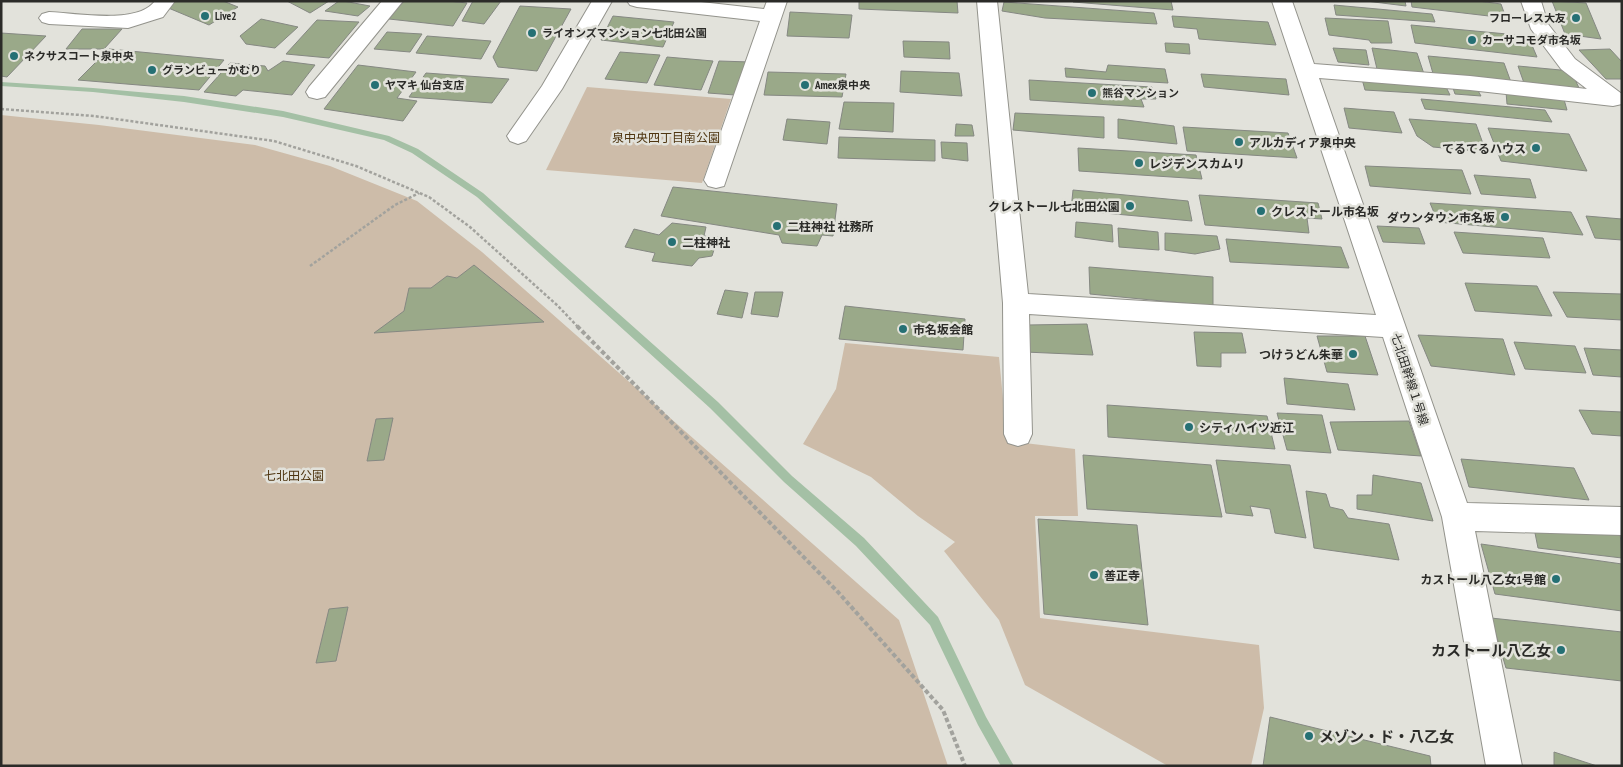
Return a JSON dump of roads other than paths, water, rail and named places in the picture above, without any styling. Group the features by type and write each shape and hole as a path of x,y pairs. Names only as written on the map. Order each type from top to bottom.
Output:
{"street":[{"path":"49,18 128,22 156,13 165,1"},
{"path":"316,92 393,1"},
{"path":"518,136 551,89 602,1"},
{"path":"637,1 774,9 716,180"},
{"path":"987,1 1016,303 1018,434"},
{"name":"七北田幹線１号線","path":"1282,1 1457,517 1504,766"},
{"path":"1531,1 1538,25 1568,64 1617,103"},
{"path":"1306,70 1470,83 1617,103"},
{"path":"1016,303 1393,327"},
{"path":"1457,517 1622,521"}],"waterway":[{"path":"1,84 93,90 184,99 283,114 386,138 415,151 480,195 714,405 788,479 860,542 934,621 982,721 1008,766"}],"place":[{"name":"Live2","path":"205,16"},
{"name":"フローレス大友","path":"1576,18"},
{"name":"ライオンズマンション七北田公園","path":"532,33"},
{"name":"カーサコモダ市名坂","path":"1472,40"},
{"name":"ネクサスコート泉中央","path":"14,56"},
{"name":"グランビューかむり","path":"152,70"},
{"name":"ヤマキ 仙台支店","path":"375,85"},
{"name":"Amex泉中央","path":"805,85"},
{"name":"熊谷マンション","path":"1092,93"},
{"name":"アルカディア泉中央","path":"1239,142"},
{"name":"てるてるハウス","path":"1536,148"},
{"name":"レジデンスカムリ","path":"1139,163"},
{"name":"クレストール七北田公園","path":"1130,206"},
{"name":"クレストール市名坂","path":"1261,211"},
{"name":"ダウンタウン市名坂","path":"1505,217"},
{"name":"二柱神社 社務所","path":"777,226"},
{"name":"二柱神社","path":"672,242"},
{"name":"市名坂会館","path":"903,329"},
{"name":"つけうどん朱華","path":"1353,354"},
{"name":"シティハイツ近江","path":"1189,427"},
{"name":"善正寺","path":"1094,575"},
{"name":"カストール八乙女1号館","path":"1556,579"},
{"name":"カストール八乙女","path":"1561,650"},
{"name":"メゾン・ド・八乙女","path":"1309,736"}],"park label":[{"name":"泉中央四丁目南公園","path":"666,137"},
{"name":"七北田公園","path":"294,475"}]}
